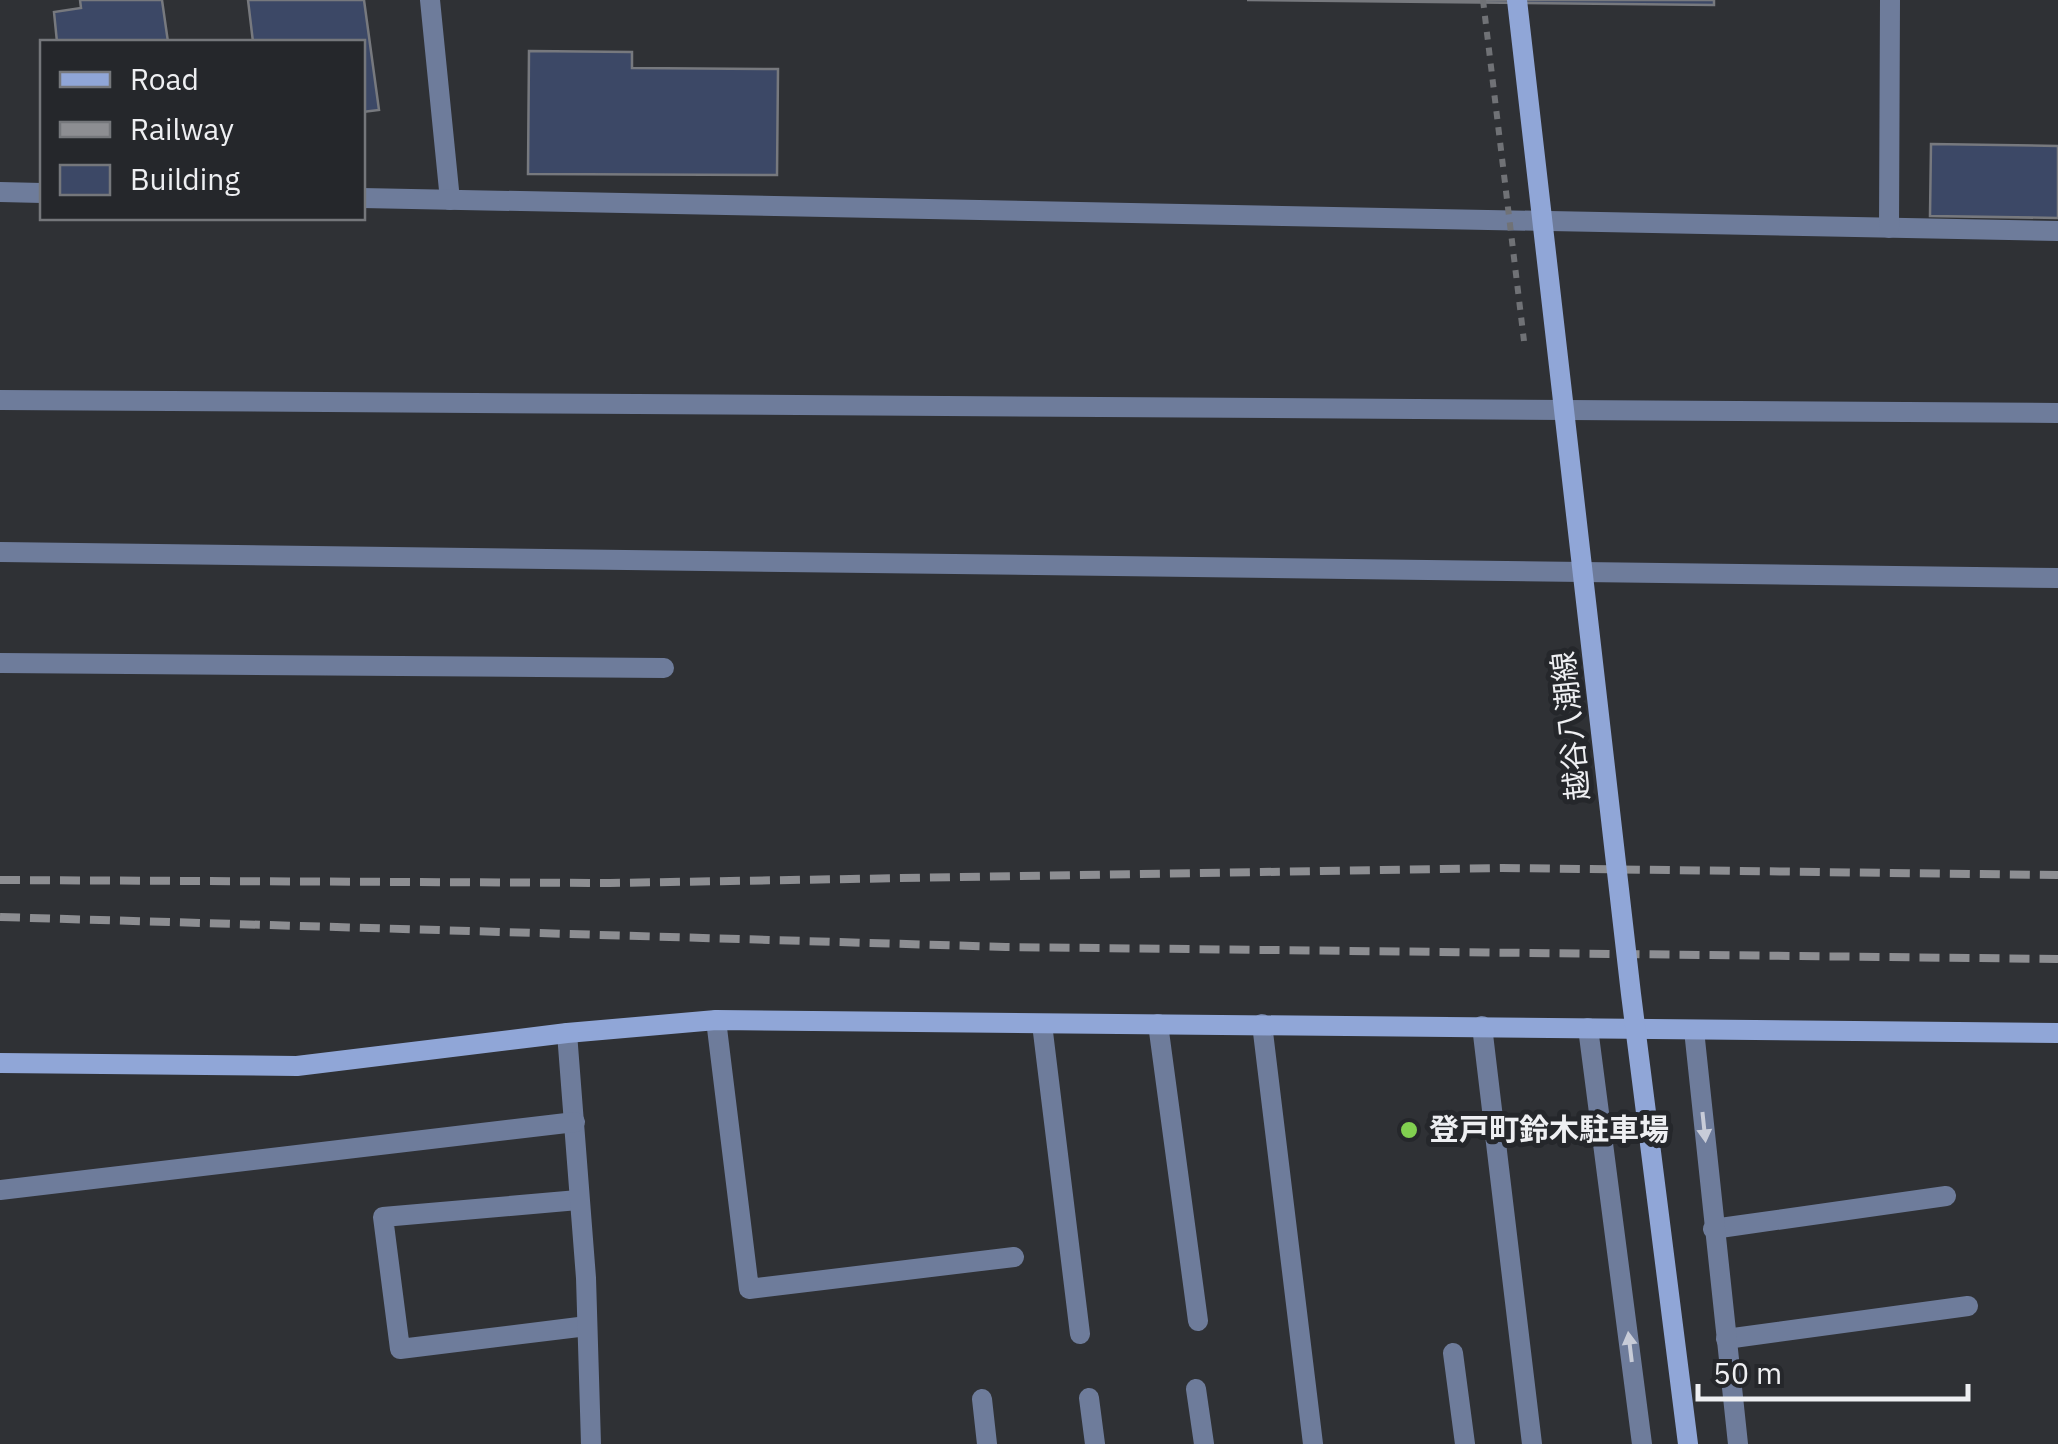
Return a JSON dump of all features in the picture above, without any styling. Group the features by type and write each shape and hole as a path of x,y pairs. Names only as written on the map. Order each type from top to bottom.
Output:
{"street":[{"path":"430,0 450,200"},
{"name":"越谷八潮線","path":"1517,0 1631,994 1688,1444"},
{"path":"1888,228 1890,0"},
{"path":"0,192 40,193"},
{"path":"365,198 2058,231"},
{"path":"0,400 2058,413"},
{"path":"0,552 2058,578"},
{"path":"0,663 664,668"},
{"path":"716,1020 749,1288 1014,1258"},
{"path":"0,1063 297,1066 567,1032 716,1020 2058,1033"},
{"path":"1042,1024 1080,1334"},
{"path":"1158,1024 1198,1321"},
{"path":"1262,1024 1313,1444"},
{"path":"1482,1026 1532,1444"},
{"path":"1588,1028 1642,1444"},
{"path":"1694,1030 1738,1444"},
{"path":"567,1032 586,1278 590,1444"},
{"path":"0,1190 575,1122"},
{"path":"1714,1229 1946,1196"},
{"path":"578,1200 383,1217 400,1348 587,1326"},
{"path":"1726,1339 1968,1306"},
{"path":"1454,1353 1465,1444"},
{"path":"1196,1389 1204,1444"},
{"path":"1090,1398 1096,1444"},
{"path":"982,1399 987,1444"}],"building":[{"path":"80,0 162,0 168,40 57,40 54,12 81,8"},
{"path":"248,0 364,0 379,110 365,112 365,40 253,40"},
{"path":"1247,0 1714,0 1714,5"},
{"path":"529,51 632,52 632,68 778,69 777,175 528,174"},
{"path":"1931,144 2058,146 2058,218 1930,216"}],"railway":[{"path":"0,880 610,883 1502,868 2058,875"},
{"path":"0,917 1006,947 2058,959"}],"place":[{"name":"登戸町鈴木駐車場","path":"1409,1130"}]}
